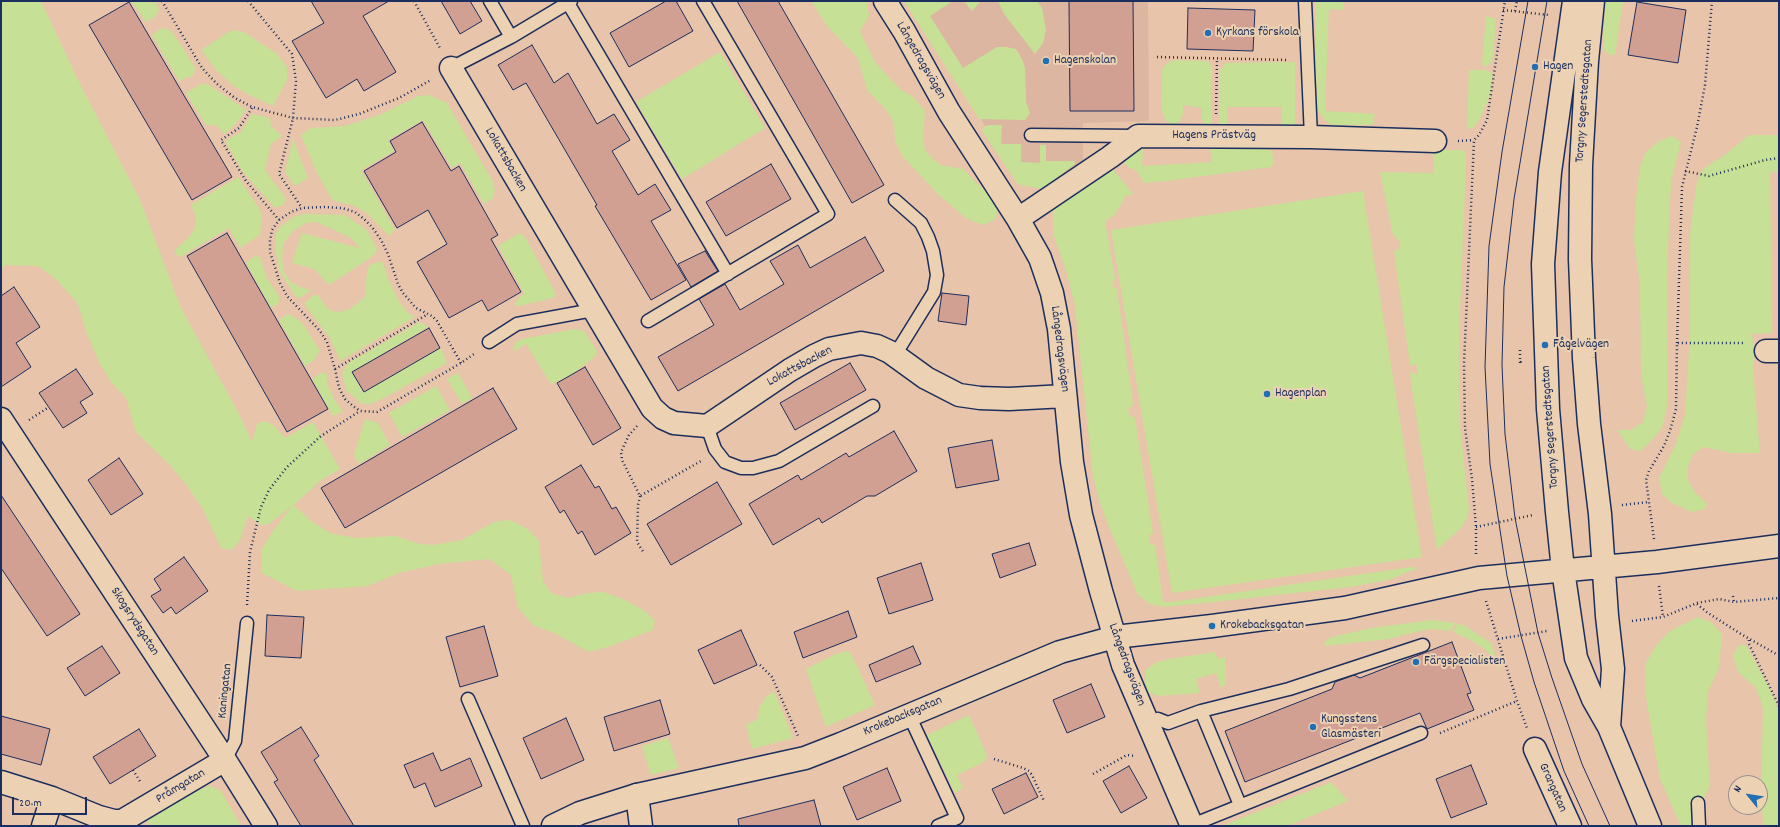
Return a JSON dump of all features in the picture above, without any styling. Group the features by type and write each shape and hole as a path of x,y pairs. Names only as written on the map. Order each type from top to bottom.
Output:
{"street":[{"name":"Långedragsvägen","path":"885,1 904,30 949,112 1018,219 1040,258 1052,293 1058,330 1072,462 1081,515 1123,665 1192,826"},
{"name":"Torgny Segerstedtsgatan","path":"1574,1 1550,172 1543,264 1548,409 1563,570 1570,628 1576,658 1593,699 1609,727 1650,826"},
{"name":"Torgny Segerstedtsgatan","path":"1593,1 1586,69 1581,165 1580,259 1588,424 1600,514 1613,669 1609,727"},
{"name":"Lokattsbacken","path":"451,68 652,408 663,418 674,423 707,426 790,370 828,349 861,344 877,346 895,355 926,378 959,395 980,398 1009,399 1065,396"},
{"path":"1018,219 1110,157 1138,136"},
{"name":"Hagens Prästväg","path":"1138,136 1311,137 1435,142"},
{"name":"Skogsrydsgatan","path":"1,419 225,760 266,826"},
{"path":"1563,570 1657,562 1779,546"},
{"name":"Krokebacksgatan","path":"553,826 580,813 637,795 805,758 1060,652 1115,637 1220,625 1345,608 1479,578 1563,570"},
{"name":"Grangatan","path":"1536,749 1570,826"},
{"name":"Pråmgatan","path":"1,782 52,798 99,817 114,821 122,821 225,760"},
{"path":"637,795 641,826"},
{"path":"43,826 52,798"}],"lane":[{"path":"490,1 511,37"},
{"path":"648,321 828,214 703,1"},
{"path":"1305,1 1311,137"},
{"path":"451,68 511,37 570,2 728,274"},
{"path":"1031,135 1138,136"},
{"path":"895,200 921,223 933,252 937,275 934,292 895,355"},
{"path":"489,342 517,324 593,310"},
{"path":"707,426 719,456 725,462 741,468 753,468 779,460 873,406"},
{"name":"Kaningatan","path":"225,760 235,741 247,623"},
{"name":"Långedragsvägen","path":"1151,730 1158,719 1168,723 1201,711 1289,688 1423,645"},
{"path":"468,699 523,826"},
{"path":"1201,711 1240,805"},
{"path":"909,715 957,818 938,826"},
{"path":"1192,826 1240,805 1421,733"},
{"path":"1698,803 1699,826"}],"path":[{"path":"162,1 202,68 217,84 235,98 252,107 293,118 318,120 335,120 359,114 399,98 451,68 414,1"},
{"path":"248,1 292,54 296,82 293,118 279,174 302,208"},
{"path":"1505,1 1487,120 1474,140 1464,364 1465,428 1472,479 1479,578 1517,701 1536,749"},
{"path":"1515,11 1517,1"},
{"path":"1663,617 1646,480 1649,471 1664,446 1676,409 1682,188 1697,127 1704,84 1712,1"},
{"path":"1503,10 1550,16"},
{"path":"1158,57 1308,60"},
{"path":"1215,136 1217,58"},
{"path":"252,107 239,128 221,140 246,181 279,220"},
{"path":"1685,171 1709,176 1765,160 1779,158"},
{"path":"302,208 342,208 355,212 364,219 381,240 403,293 416,308 437,320 462,363 377,412 360,411 345,399 339,388 335,369 326,342 320,331 287,296 280,283 270,252 272,230 279,220 291,212 302,208"},
{"path":"335,369 428,314"},
{"path":"1677,343 1758,343 1772,351"},
{"path":"644,554 637,542 638,505 640,496 622,460 621,452 629,435 652,408"},
{"path":"247,623 247,581 250,552 261,507 269,490 287,467 321,436 360,411"},
{"path":"640,496 702,460 719,456"},
{"path":"1733,596 1734,602"},
{"path":"1608,623 1663,617 1697,604 1719,599 1734,602 1779,598"},
{"path":"1697,604 1708,613 1749,639 1776,654 1779,654"},
{"path":"1498,639 1570,628"},
{"path":"1749,639 1749,644 1779,706"},
{"path":"760,665 768,672 775,682 800,741"},
{"path":"1421,733 1424,739 1517,701"},
{"path":"1093,774 1127,755 1134,756 1140,754"},
{"path":"994,759 1028,771 1032,775 1044,801"}],"shaded area":[{"name":"Hagenskolan","path":"905,1 1148,1 1149,121 1083,123 1083,167 1044,187 1018,177"}],"green space":[{"path":"1,1 41,1 77,78 140,200 181,308 238,412 252,442 257,424 265,421 273,425 285,438 313,422 340,469 320,481 294,505 311,521 330,533 355,538 395,536 420,544 433,545 462,540 494,522 508,520 517,523 530,531 539,541 543,581 551,593 568,598 587,593 603,592 623,599 645,611 655,621 653,630 611,646 589,652 554,633 533,625 518,608 511,575 489,559 439,564 399,573 368,586 297,591 262,573 262,549 272,532 292,506 269,524 261,525 248,516 240,540 232,550 221,548 203,509 187,486 170,465 136,432 126,398 111,382 100,364 87,334 78,304 57,280 38,266 6,265 1,268"},
{"path":"131,1 155,1 159,9 156,16 146,22"},
{"path":"811,1 867,1 869,16 860,31 874,61 900,89 913,97 925,111 923,141 926,152 940,165 963,169 988,194 997,210 996,219 983,225 967,219 939,195 902,156 895,141 894,123 886,110 867,90 858,58 827,26"},
{"path":"904,1 953,1 930,16 963,68 997,47 1016,49 1025,68 1026,102 1030,113 1025,120 979,119"},
{"path":"964,1 981,1 972,11"},
{"path":"998,1 1037,1 1042,8 1046,30 1043,43 1035,54 1004,14"},
{"path":"1315,1 1344,1 1343,10 1329,9 1325,111 1375,114 1373,124 1331,125 1324,119 1317,109"},
{"path":"1607,1 1623,2 1615,55 1610,55 1603,50 1605,4"},
{"path":"1486,16 1496,19 1493,58 1490,64 1484,67 1482,64"},
{"path":"161,28 167,29 173,33 195,67 194,75 179,81 152,35"},
{"path":"232,30 244,32 277,54 287,67 287,80 273,106 234,86 217,71 201,50"},
{"path":"720,52 765,128 682,179 636,102"},
{"path":"1173,60 1208,61 1212,68 1212,122 1209,127 1204,125 1202,119 1202,108 1183,105 1183,114 1180,121 1175,124 1171,124 1165,120 1161,108 1162,70 1166,64"},
{"path":"1295,62 1295,125 1282,125 1281,107 1227,107 1227,125 1219,125 1219,68 1224,68 1224,63"},
{"path":"1469,70 1487,70 1493,74 1490,95 1480,119 1473,128 1467,129"},
{"path":"203,83 209,85 246,110 235,125 224,134 216,125 206,125 186,93"},
{"path":"429,95 447,103 493,182 495,190 493,198 484,204 460,163 452,168 423,120 388,140 394,151 361,170 395,230 389,236 367,213 355,206 332,200 316,171 301,135 311,128 345,126 382,114 418,96"},
{"path":"252,114 270,118 271,126 282,136 271,144 265,170 286,199 283,205 275,208 243,172 225,141 241,132"},
{"path":"989,125 1002,125 1001,144 1021,144 1021,162 1040,163 1040,145 1046,145 1046,161 1074,161 1075,164 1043,188 1020,185 1017,183 982,131 983,127"},
{"path":"1749,135 1779,135 1779,171 1770,172 1772,333 1752,334 1755,354 1753,368 1760,453 1731,453 1704,447 1693,454 1688,467 1688,480 1695,492 1707,504 1705,509 1692,512 1672,503 1662,494 1659,478 1675,446 1685,415 1690,336 1690,233 1697,181 1703,169 1726,154"},
{"path":"1672,136 1681,142 1671,182 1667,270 1667,407 1662,428 1640,451 1630,449 1617,430 1631,430 1643,422 1647,406 1641,375 1640,284 1634,240 1636,199 1640,167 1646,152 1659,141"},
{"path":"293,139 308,178 295,186 285,172"},
{"path":"1264,146 1269,148 1273,154 1274,163 1271,167 1166,181 1144,183 1137,171 1128,167 1123,160 1143,148 1142,166 1212,162 1210,148"},
{"path":"1434,150 1463,150 1466,153 1459,333 1459,384 1460,426 1469,510 1462,527 1437,550 1411,382 1410,372 1417,374 1417,365 1410,365 1394,251 1400,249 1400,241 1393,235 1380,172 1433,173"},
{"path":"1111,167 1134,195 1126,195 1113,216 1105,221 1115,278 1112,286 1117,289 1133,404 1128,410 1130,415 1135,418 1153,533 1149,535 1150,544 1155,545 1163,602 1411,567 1418,568 1388,580 1350,587 1163,607 1150,604 1138,595 1109,527 1099,500 1093,475 1075,305 1065,267 1053,234 1053,209"},
{"path":"238,177 259,208 262,217 260,235 240,248 229,228 180,257 176,254 175,250 192,234 195,226 196,217 191,205"},
{"name":"Hagenplan","path":"1363,191 1422,557 1172,593 1111,230"},
{"path":"304,214 345,215 367,230 377,249 376,253 370,258 329,285 314,269 292,263 302,233 360,248 351,238 317,222 306,223 293,231 283,244 282,259 284,272 291,282 300,287 311,290 300,298 296,297 279,270 275,245 276,234 280,227 293,217"},
{"path":"519,233 525,237 554,290 556,295 553,298 519,306 515,305 517,300 524,293 498,246"},
{"path":"255,256 260,257 267,278 280,298 278,304 271,308 246,263"},
{"path":"383,262 388,279 400,303 408,313 415,317 340,361 330,338 304,304 313,295 318,295 327,308 332,311 339,312 350,309 365,297 367,271 370,265"},
{"path":"288,314 296,318 304,325 320,351 314,360 305,366 279,320"},
{"path":"420,322 428,327 352,372 363,392 441,348 447,363 384,398 370,404 362,404 347,391 342,376 343,370 348,363"},
{"path":"575,329 584,331 597,351 596,356 571,375 551,384 526,344 513,352 515,343 522,339"},
{"path":"322,372 327,374 328,385 335,401 343,411 333,416 312,379"},
{"path":"458,373 472,398 462,404 447,379"},
{"path":"436,386 450,410 402,437 389,413"},
{"path":"365,419 378,423 390,445 359,464 354,455"},
{"path":"1698,617 1711,622 1722,634 1719,668 1708,692 1706,719 1710,786 1703,800 1705,826 1681,826 1660,779 1646,697 1645,665 1657,644 1670,631"},
{"path":"1432,620 1455,623 1451,631 1432,629 1389,639 1324,646 1326,640 1332,637 1371,628"},
{"path":"1457,623 1465,626 1491,643 1501,672 1486,650 1471,640 1453,632"},
{"path":"1739,645 1746,645 1771,691 1779,712 1779,826 1764,826 1763,820 1763,815 1768,815 1768,775 1761,775 1763,708 1756,688 1738,672 1733,655"},
{"path":"846,651 851,653 875,705 826,727 806,669 836,654"},
{"path":"1215,652 1218,659 1225,657 1226,680 1225,685 1221,688 1216,673 1196,679 1200,693 1158,696 1148,692 1145,681 1146,670 1157,662"},
{"path":"774,691 793,738 752,749 746,725 758,719 759,708 766,697"},
{"path":"969,715 987,755 985,760 980,764 957,775 963,788 955,793 927,735"},
{"path":"668,738 679,768 651,775 642,746"},
{"path":"1331,782 1348,801 1287,826 1222,826"},
{"path":"210,786 221,791 241,826 150,826 147,820 201,789"}],"building":[{"path":"311,1 389,1 363,16 396,72 364,91 357,79 326,98 292,41 324,23"},
{"path":"441,1 470,1 482,21 460,34"},
{"path":"666,1 676,1 693,31 629,67 610,33"},
{"path":"737,1 778,1 884,185 852,203"},
{"path":"1069,1 1133,1 1134,111 1070,111"},
{"path":"129,2 232,177 192,200 89,25"},
{"path":"1637,2 1686,10 1678,63 1628,55"},
{"path":"1188,8 1255,10 1253,51 1187,49"},
{"path":"532,45 554,83 568,73 597,124 614,114 630,140 612,151 638,195 655,184 671,210 651,221 686,280 651,300 595,206 597,205 526,83 513,90 498,65"},
{"path":"422,122 451,171 459,166 498,235 491,239 521,292 488,311 482,300 449,318 417,262 447,244 428,210 397,228 364,171 396,152 390,141"},
{"path":"771,164 791,199 726,236 706,202"},
{"path":"227,233 328,409 287,432 187,256"},
{"path":"865,237 884,271 678,391 658,357 714,325 699,299 725,284 740,310 784,284 770,261 798,245 810,268"},
{"path":"705,251 718,271 691,287 678,264"},
{"path":"14,287 40,327 16,343 31,367 1,387 1,296"},
{"path":"942,293 969,296 966,325 938,321"},
{"path":"429,328 440,348 364,392 352,372"},
{"path":"850,363 866,390 795,430 780,403"},
{"path":"585,367 621,428 593,445 557,383"},
{"path":"76,369 93,394 80,402 87,413 63,428 39,393"},
{"path":"493,388 517,429 345,528 321,488"},
{"path":"894,431 917,471 875,496 867,496 822,523 819,518 773,545 749,504 798,475 801,480 846,453 849,457"},
{"path":"992,440 999,480 956,488 948,448"},
{"path":"119,458 143,494 111,515 88,480"},
{"path":"581,465 595,488 599,486 612,509 616,507 631,533 595,555 582,531 578,534 564,510 560,513 545,487"},
{"path":"717,482 742,524 671,565 647,524"},
{"path":"1,495 80,614 47,636 1,568"},
{"path":"1029,543 1036,565 1000,578 992,554"},
{"path":"184,557 208,591 176,614 171,607 163,613 151,596 161,590 154,579"},
{"path":"921,563 933,600 889,614 877,578"},
{"path":"848,611 857,637 803,658 794,632"},
{"path":"267,615 304,617 301,658 265,656"},
{"path":"484,626 498,676 460,687 446,637"},
{"path":"741,630 757,665 714,684 698,650"},
{"path":"1452,642 1471,693 1467,694 1474,710 1427,729 1420,713 1245,782 1225,731 1332,689 1335,682 1354,675 1360,678"},
{"path":"102,646 120,673 85,696 67,668"},
{"path":"913,646 921,664 876,682 869,665"},
{"path":"1091,684 1105,717 1067,733 1053,700"},
{"path":"660,700 670,734 614,751 604,717"},
{"path":"1,716 50,729 41,765 1,754"},
{"path":"566,718 584,760 541,779 523,738"},
{"path":"301,727 319,756 314,760 354,826 301,826 274,782 278,780 261,752"},
{"path":"139,729 156,756 110,784 93,757"},
{"path":"433,753 441,771 470,758 482,786 435,807 425,783 414,788 404,765"},
{"path":"1471,765 1487,804 1451,818 1436,779"},
{"path":"1129,766 1147,798 1121,813 1103,781"},
{"path":"887,768 901,801 857,820 843,787"},
{"path":"1026,773 1038,797 1004,814 992,789"},
{"path":"814,800 821,826 739,826 738,819"}],"tram line":[{"path":"1528,1 1502,152 1489,246 1485,367 1490,464 1507,576 1521,636 1534,682 1564,771 1589,826"},
{"path":"1547,1 1514,199 1504,287 1502,365 1505,434 1515,518 1538,633 1582,764 1610,826"}],"place":[{"name":"Kyrkans förskola","path":"1208,33"},
{"name":"Hagenskolan","path":"1046,61"},
{"name":"Hagen","path":"1535,67"},
{"name":"Fågelvägen","path":"1545,345"},
{"name":"Hagenplan","path":"1267,394"},
{"name":"Krokebacksgatan","path":"1212,626"},
{"name":"Färgspecialisten","path":"1416,662"},
{"name":"Kungsstens Glasmästeri","path":"1313,727"}]}
